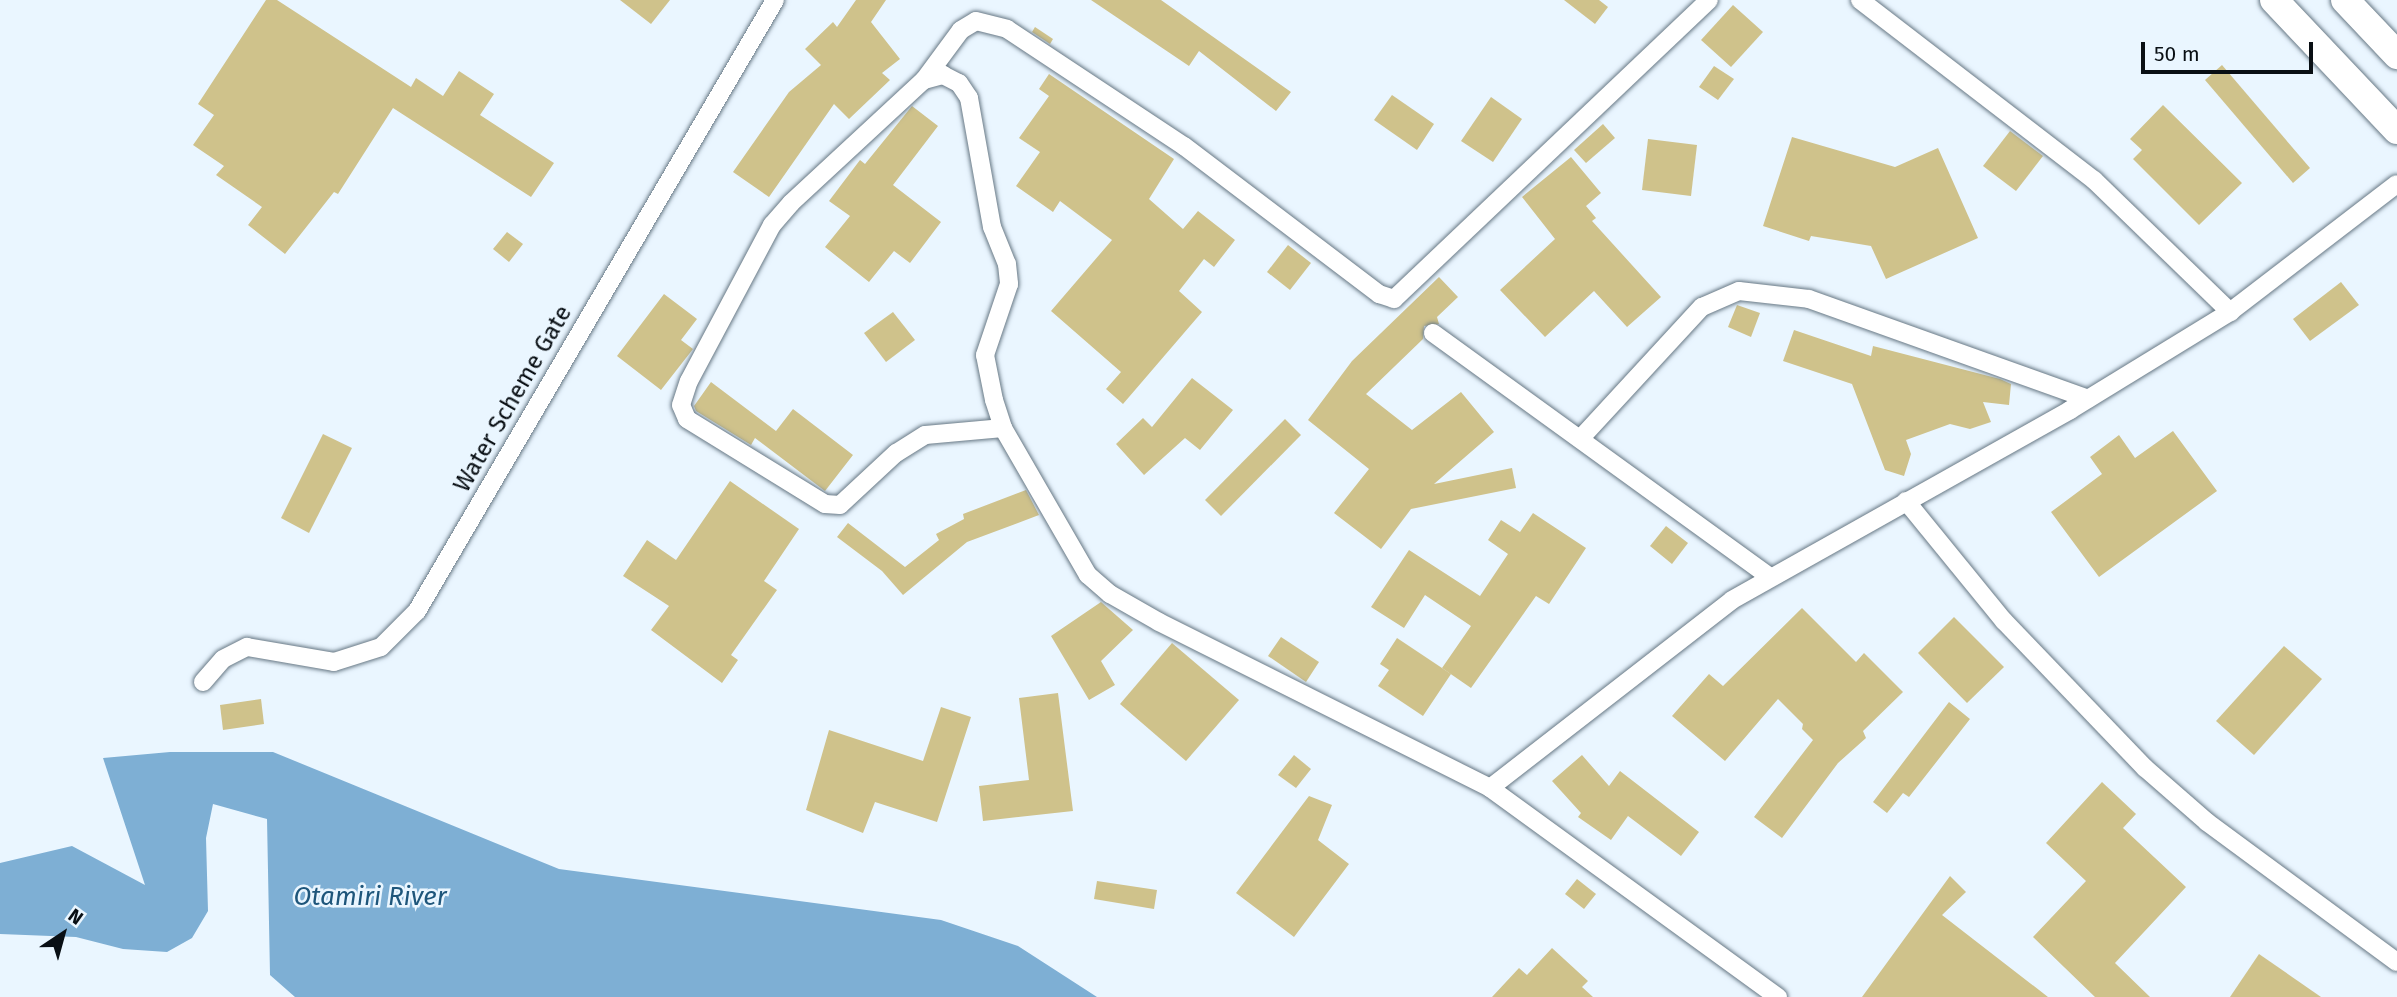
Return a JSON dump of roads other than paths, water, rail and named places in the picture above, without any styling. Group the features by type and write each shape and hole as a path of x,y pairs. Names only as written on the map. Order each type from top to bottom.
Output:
{"main road":[{"path":"2274,0 2397,130"},
{"path":"2345,0 2397,55"}],"street":[{"name":"Water Scheme Gate","path":"203,682 223,659 247,647 334,662 381,647 417,611 775,0"},
{"path":"1003,428 925,435 897,453 840,505 825,504 687,419 681,405 689,381 772,225 791,203 924,80 961,30 976,21 1007,29 1163,131 1379,294 1394,299 1709,0"},
{"path":"1860,0 2130,210 2230,312"},
{"path":"924,80 943,75 959,83 969,99 992,228 1007,264 1009,284 985,355 1003,428 1088,575 1110,594 1490,788 1778,997"},
{"path":"1490,788 1732,600 2088,399 2230,312 2397,184"},
{"path":"1580,439 1702,307 1739,291 1809,299 2088,399"},
{"path":"1433,332 1770,577"},
{"path":"1906,501 2004,621 2145,768 2207,822 2397,962"}],"water":[{"name":"Otamiri River","path":"170,752 273,752 559,869 941,920 1018,946 1097,997 295,997 270,975 267,819 213,804 206,838 208,911 192,938 167,952 123,949 76,937 0,934 0,863 72,846 145,885 103,758"}]}
